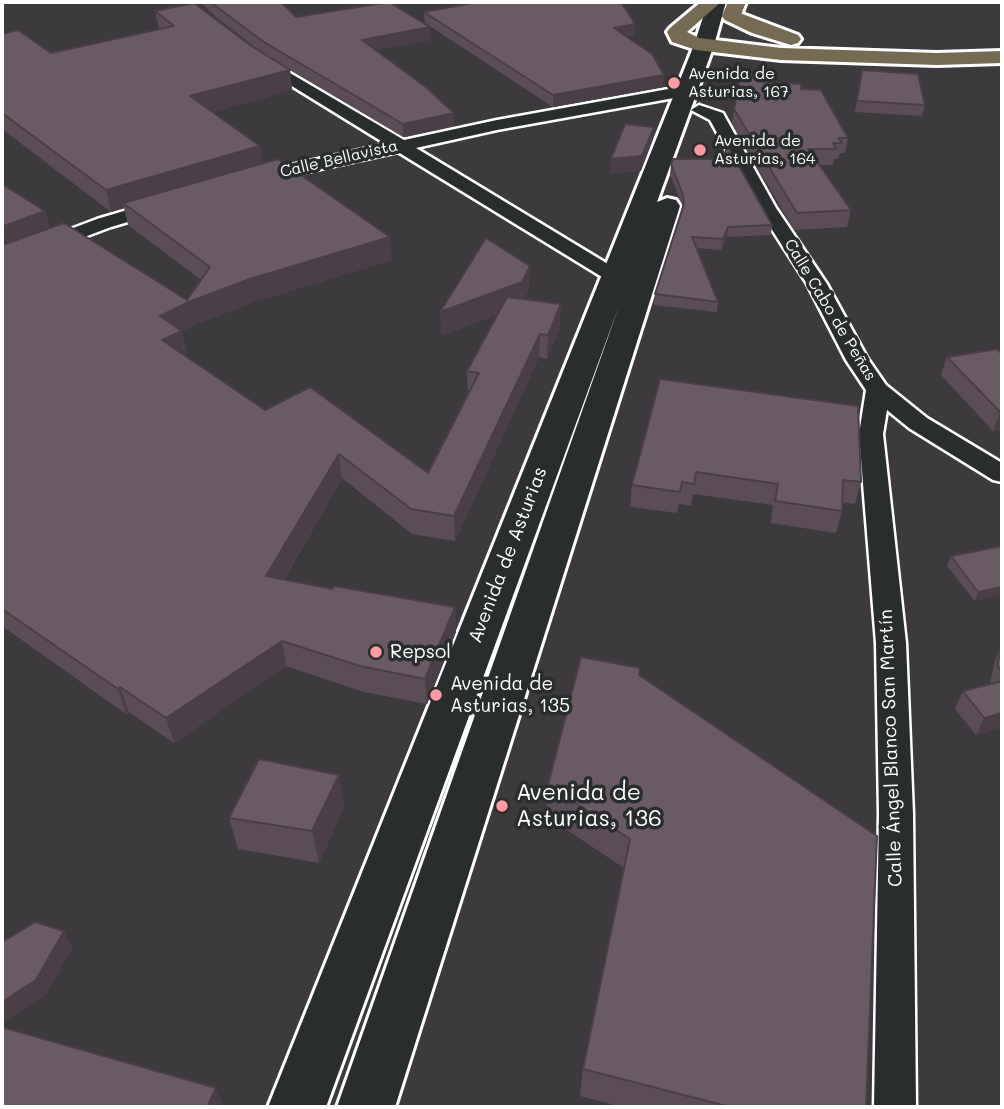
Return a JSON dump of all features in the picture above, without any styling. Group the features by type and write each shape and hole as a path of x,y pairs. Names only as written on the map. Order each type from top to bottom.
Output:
{"highway":[{"path":"723,29 751,45 761,36 760,29"},
{"path":"723,29 760,29 814,44 890,57"},
{"path":"723,29 772,53 958,60 1002,57"}],"main road":[{"name":"Avenida de Asturias","path":"297,1107 614,276 723,29"},
{"name":"Avenida de Asturias","path":"366,1107 692,101"}],"street":[{"path":"248,51 614,276"},
{"name":"Calle Bellavista","path":"235,184 398,145 692,101"},
{"name":"Calle Cabo de Peñas","path":"692,101 717,117 767,208 817,284 857,360 878,390 918,423 1002,474"},
{"path":"2,262 104,223 175,201"},
{"name":"Calle Ángel Blanco San Martín","path":"878,390 871,434 891,643 896,814 895,1107"}],"building":[{"path":"210,2 281,2 296,17 389,2 430,27 362,40 427,88 454,113 403,124 264,42"},
{"path":"477,2 621,2 635,24 614,28 652,54 664,75 553,95 424,12"},
{"path":"194,3 250,45 290,70 190,96 260,146 106,190 2,113 2,34 18,30 51,53 174,26 155,11"},
{"path":"862,70 918,74 925,105 857,101"},
{"path":"741,74 769,76 768,82 801,84 801,89 821,90 848,138 838,138 842,143 833,143 836,149 808,149 851,210 797,213 734,109"},
{"path":"625,124 654,127 642,156 611,159"},
{"path":"727,145 772,225 728,227 723,239 692,237 718,302 655,294 684,204 671,164 673,159 724,159"},
{"path":"278,159 390,237 250,279 160,316 182,331 162,340 265,410 310,387 428,473 479,373 467,371 507,297 561,304 548,335 540,334 454,516 411,509 339,454 266,576 455,607 425,679 360,666 282,641 166,718 120,687 118,689 2,609 2,245 64,223 187,300 210,267 123,203"},
{"path":"2,184 45,211 2,227"},
{"path":"486,238 530,266 522,282 440,312"},
{"path":"997,349 1002,354 1000,412 947,357"},
{"path":"660,379 858,406 861,482 843,480 842,511 775,501 778,484 696,472 694,484 682,482 680,492 632,485"},
{"path":"1002,546 1002,587 978,592 951,556"},
{"path":"1002,646 1002,671 997,665"},
{"path":"581,657 640,668 639,675 877,836 866,1107 730,1107 583,1069 630,839 548,785"},
{"path":"1002,681 1002,713 984,718 963,691"},
{"path":"259,759 339,775 312,831 229,818"},
{"path":"35,922 64,931 36,980 2,1002 2,942"},
{"path":"2,1027 216,1088 207,1107 2,1107"}],"place":[{"name":"Avenida de Asturias, 167","path":"674,83"},
{"name":"Avenida de Asturias, 164","path":"700,150"},
{"name":"Repsol","path":"376,652"},
{"name":"Avenida de Asturias, 135","path":"436,695"},
{"name":"Avenida de Asturias, 136","path":"502,806"}]}
